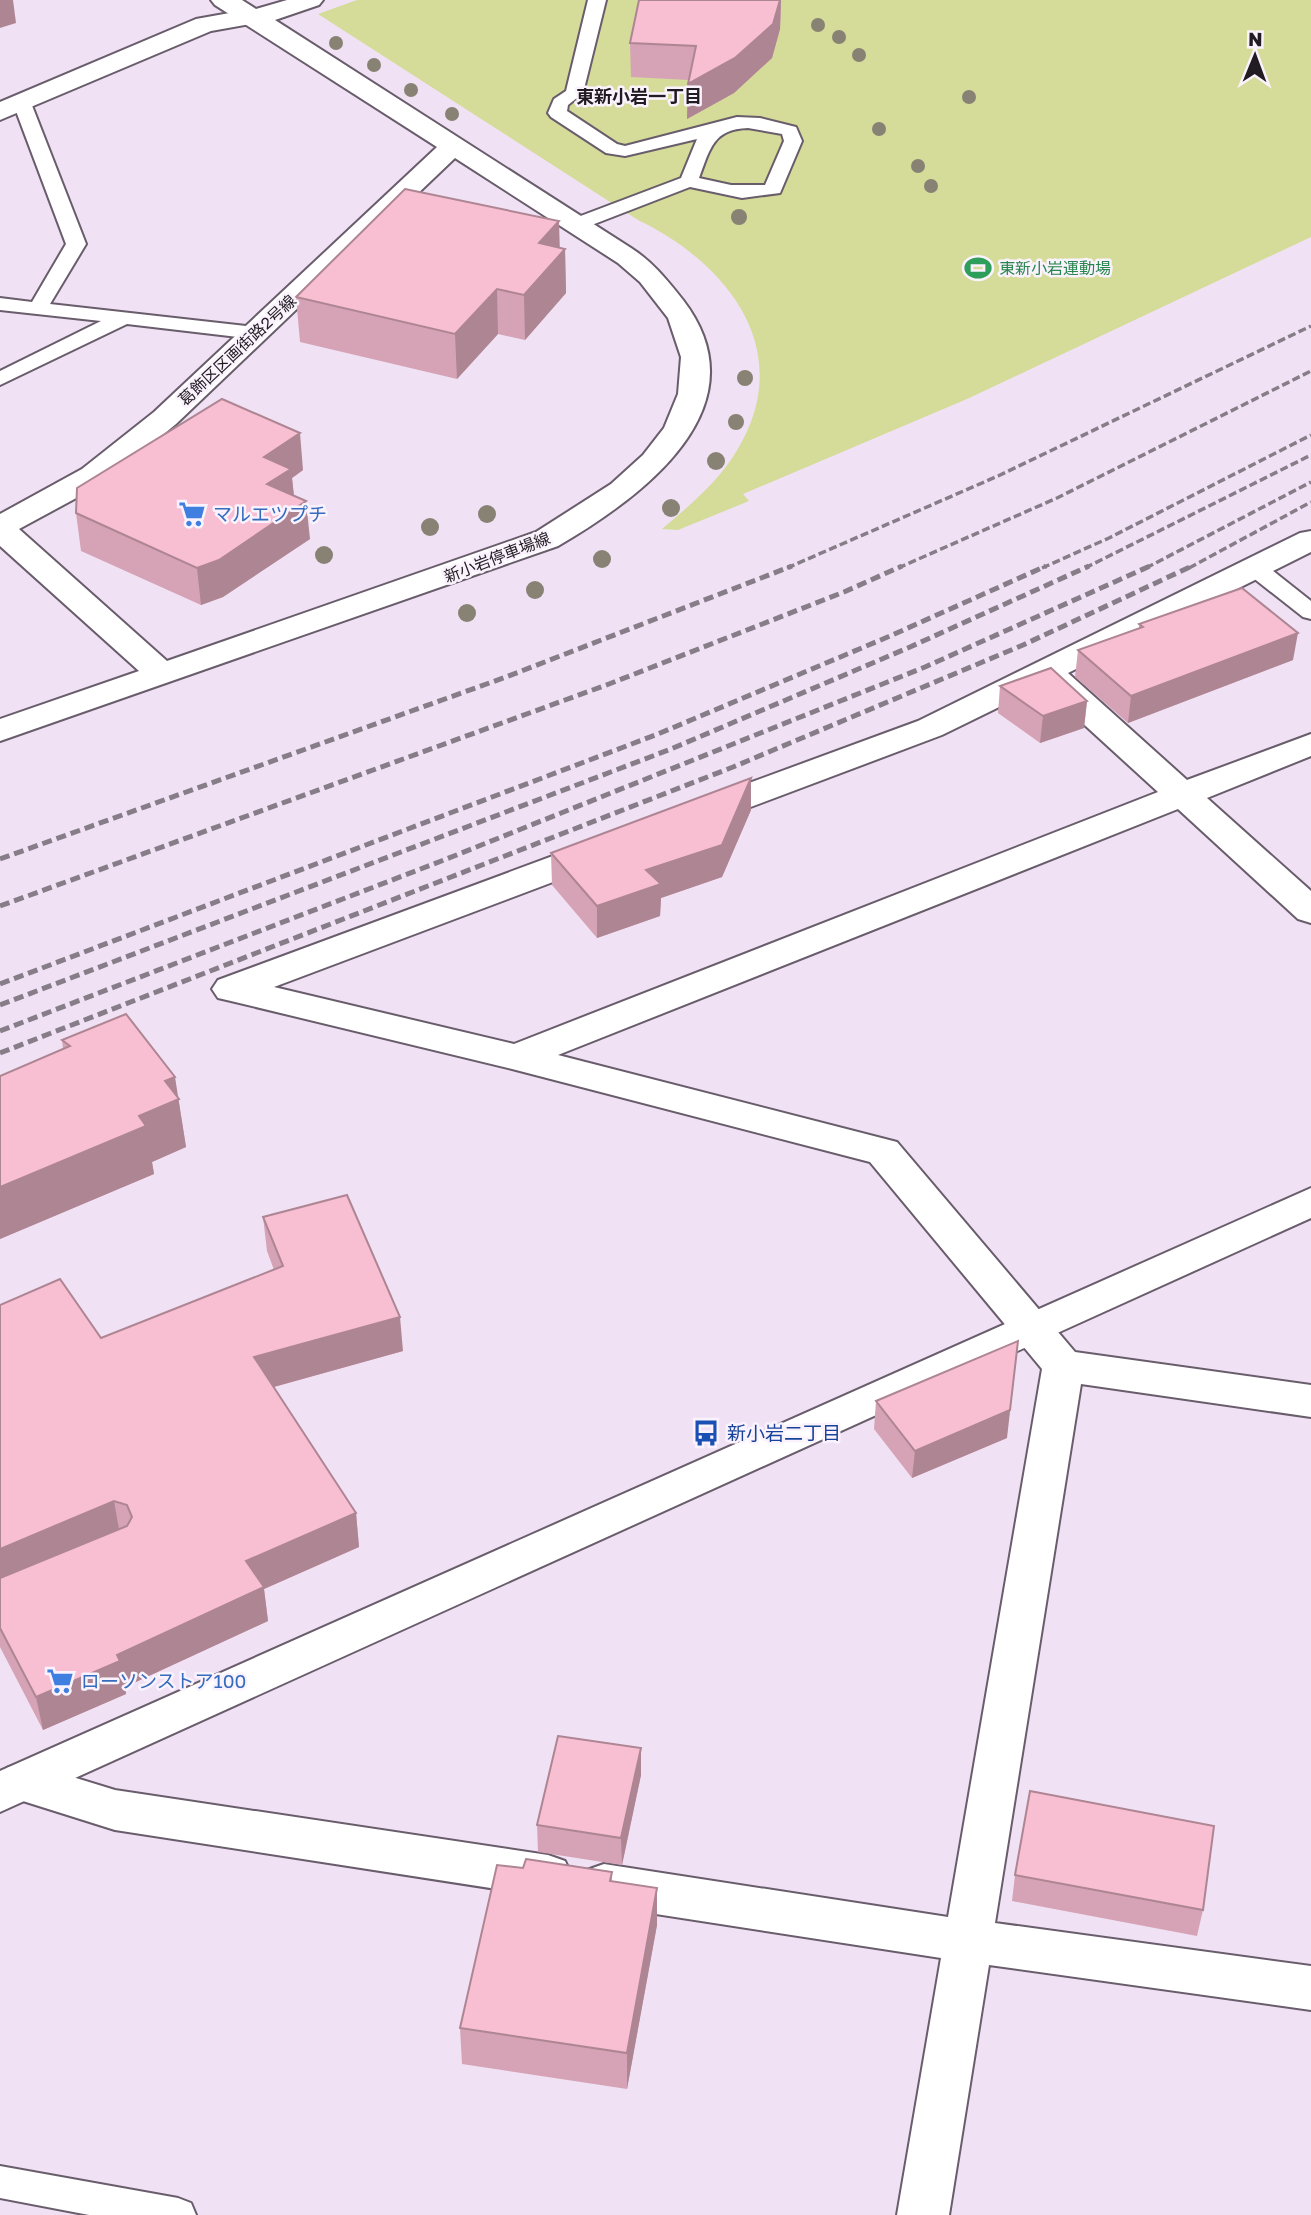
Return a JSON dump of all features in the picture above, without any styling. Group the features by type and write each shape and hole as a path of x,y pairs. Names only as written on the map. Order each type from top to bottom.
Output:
{"street":[{"name":"新小岩停車場線","path":"0,731 539,543 605,505 658,458 678,434 688,416 695,383 692,341 674,304 649,275 577,224 224,0"},
{"path":"11,108 205,24 278,12 310,0"},
{"name":"葛飾区区画街路2号線","path":"163,675 0,528 93,476 165,418 453,146"},
{"path":"671,825 930,728 1311,540"},
{"path":"1045,671 1311,911"},
{"path":"516,1058 1311,744"},
{"path":"632,839 231,989 516,1058 883,1152 1063,1366 1311,1401"},
{"path":"12,1787 1311,1202"},
{"path":"923,2215 1063,1366"},
{"path":"12,1787 115,1810 967,1941 1311,1988"}],"lane":[{"path":"577,224 688,181 705,187 734,190 762,192 773,189 793,141 790,131 758,123 740,123 625,151 612,149 557,114 560,103 574,93 597,0"},
{"path":"11,108 76,244 38,309"},
{"path":"688,181 709,135 721,128"},
{"path":"0,304 255,333"},
{"path":"0,379 124,318"},
{"path":"1255,568 1311,612"},
{"path":"0,2182 178,2215"}],"green space":[{"name":"東新小岩運動場","path":"357,0 1311,0 1311,237 967,399 743,494 749,501 678,530 662,529 702,494 720,474 736,452 753,415 760,380 756,346 744,315 725,286 671,238 638,220 318,14"}],"building":[{"path":"639,0 780,0 773,24 735,58 688,84 696,46 630,43"},
{"path":"405,189 559,221 539,243 565,249 524,295 497,289 455,334 296,297"},
{"name":"マルエツプチ","path":"222,399 300,433 264,457 291,469 267,484 306,501 219,560 197,568 76,513 77,488"},
{"path":"1242,588 1298,633 1131,696 1078,650 1143,627 1139,624"},
{"path":"1051,668 1087,701 1043,716 1000,686"},
{"path":"751,778 722,845 646,870 661,884 597,906 551,853"},
{"path":"126,1014 175,1077 165,1081 179,1099 139,1116 146,1126 0,1187 0,1076 70,1046 62,1040"},
{"path":"347,1195 400,1317 254,1357 356,1513 246,1561 264,1587 117,1655 120,1661 36,1697 0,1628 0,1578 127,1526 132,1517 127,1505 114,1501 0,1549 0,1305 60,1279 101,1338 283,1266 263,1217"},
{"path":"1018,1341 1010,1410 915,1451 876,1401"},
{"path":"558,1736 641,1748 621,1838 537,1825"},
{"path":"1030,1791 1214,1826 1203,1910 1015,1875"},
{"path":"526,1859 612,1872 610,1881 657,1888 627,2053 460,2028 497,1865 523,1868"}],"railway":[{"path":"788,567 998,476 1311,326"},
{"path":"898,568 1057,498 1311,371"},
{"path":"1042,568 1109,538 1311,435"},
{"path":"1089,566 1311,455"},
{"path":"1149,567 1311,482"},
{"path":"1189,568 1311,502"},
{"path":"788,567 792,566"},
{"path":"0,906 609,684 844,592 902,566"},
{"path":"0,984 658,734 890,636 1046,566"},
{"path":"0,1005 671,749 910,647 1089,566"},
{"path":"1085,568 1089,566"},
{"path":"0,1053 733,767 1023,645 1192,566"},
{"path":"0,859 506,677 788,567"},
{"path":"0,1031 444,860 925,667 1149,567"}],"place":[{"name":"東新小岩運動場","path":"978,268"},
{"name":"マルエツプチ","path":"192,514"},
{"name":"新小岩二丁目","path":"706,1433"},
{"name":"ローソンストア100","path":"60,1681"}],"district":[{"name":"東新小岩一丁目","path":"639,97"}]}
